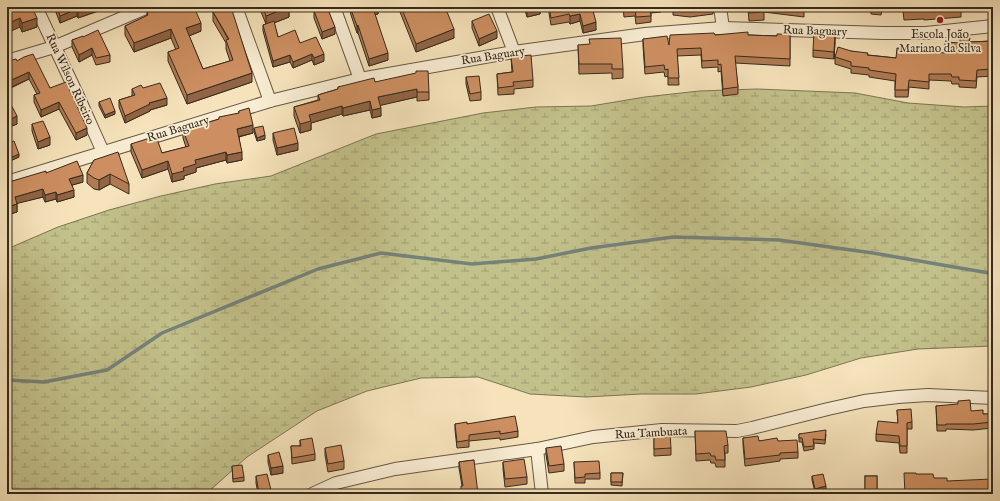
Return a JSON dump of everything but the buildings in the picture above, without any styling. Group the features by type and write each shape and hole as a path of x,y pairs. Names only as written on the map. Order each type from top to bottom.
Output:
{"street":[{"name":"Rua Wilson Ribeiro","path":"36,7 103,152"},
{"path":"7,61 54,46 148,7"},
{"path":"236,7 270,101"},
{"path":"334,7 360,79"},
{"path":"496,7 514,52"},
{"path":"720,7 723,28"},
{"name":"Rua Baguary","path":"7,182 270,101 360,79 514,52 645,34 723,28 926,33 993,26"},
{"name":"Rua Tambuata","path":"312,494 336,483 395,469 537,449 593,437 662,430 737,431 864,401 898,397 928,395 993,398"},
{"path":"537,449 542,494"}],"green space":[{"path":"757,89 855,93 908,103 964,107 993,106 993,346 918,349 861,358 806,375 751,387 696,394 641,394 586,397 530,394 478,377 421,378 367,391 317,411 247,457 206,494 7,494 7,249 58,227 109,210 161,196 215,184 271,176 376,134 483,113 536,107 591,106 645,97 699,91"}],"waterway":[{"path":"7,380 44,382 107,370 162,333 318,269 381,253 472,264 536,259 591,248 673,237 779,240 873,253 989,273 993,272"}],"place":[{"name":"Escola João Mariano da Silva","path":"940,20"}]}
